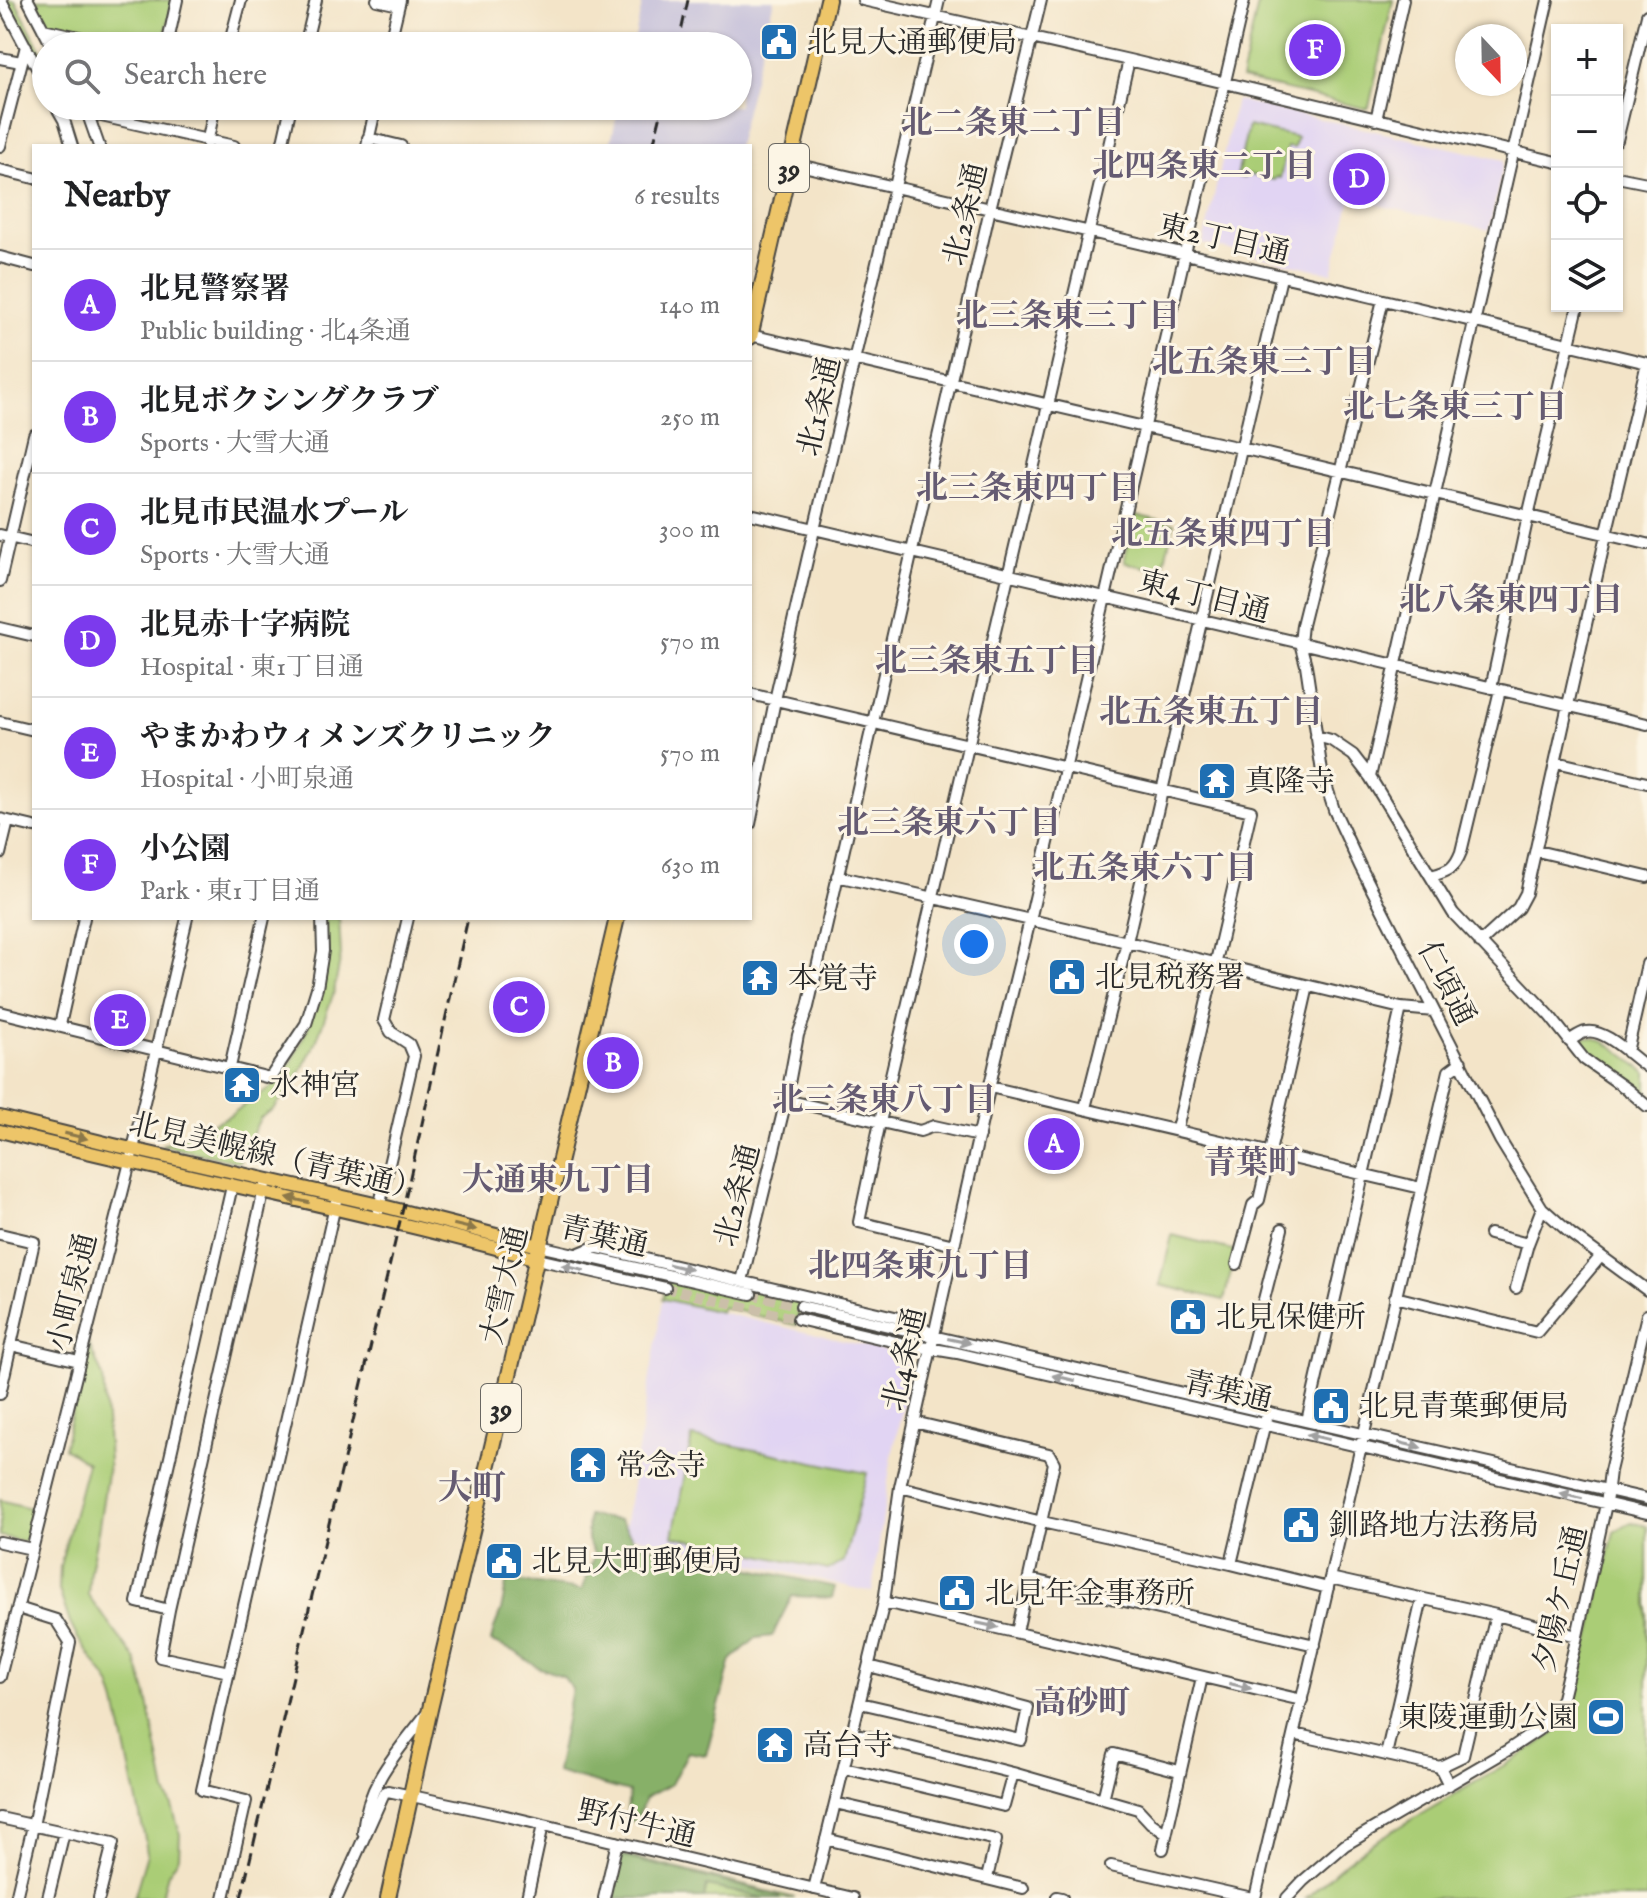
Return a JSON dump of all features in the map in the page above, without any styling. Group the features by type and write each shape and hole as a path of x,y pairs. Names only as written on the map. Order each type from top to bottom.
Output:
{"highway":[{"name":"39","path":"752,327 828,0"},
{"name":"大雪大通","path":"388,1898 617,920"}],"main road":[{"name":"北見美幌線（青葉通）","path":"0,1117 232,1186 265,1186"},
{"name":"北見美幌線（青葉通）","path":"0,1131 132,1156 538,1252"}],"street":[{"path":"1,0 32,58"},
{"path":"28,0 45,32"},
{"path":"170,32 177,0"},
{"path":"233,32 241,0"},
{"path":"308,32 316,0"},
{"path":"377,0 399,2 392,32"},
{"path":"863,0 1551,161"},
{"name":"北1条通","path":"752,814 814,530 939,0"},
{"name":"北2条通","path":"742,1281 1041,0"},
{"name":"北4条通","path":"814,1889 884,1602 900,1487 954,1245 1244,0"},
{"path":"1376,120 1403,0"},
{"path":"1370,777 1548,0"},
{"path":"1623,115 1647,15"},
{"path":"43,29 56,32"},
{"path":"0,146 26,46"},
{"path":"0,58 21,62"},
{"path":"954,1245 859,1222 932,897 1129,60"},
{"path":"64,120 71,144"},
{"path":"90,120 98,144"},
{"path":"123,120 207,143 212,120"},
{"path":"282,144 288,120"},
{"path":"368,142 373,120"},
{"name":"東2丁目通","path":"790,163 1647,363"},
{"path":"0,170 32,178"},
{"path":"1623,178 1647,183"},
{"path":"0,257 32,265"},
{"path":"1085,1108 1127,942 1281,277"},
{"path":"1300,643 1339,471 1383,300"},
{"path":"1431,876 1456,865 1461,852 1496,689 1528,516 1577,312"},
{"path":"752,336 951,380 1647,544"},
{"path":"1480,943 1518,908 1526,893 1647,363"},
{"path":"0,581 5,536 32,442"},
{"name":"東4丁目通","path":"752,514 1647,724"},
{"path":"5,536 32,543"},
{"path":"0,628 32,636"},
{"name":"仁頃通","path":"1300,643 1322,772 1334,810 1500,1140 1542,1208 1571,1234 1647,1290"},
{"path":"752,694 1251,811 1177,1129"},
{"path":"0,722 32,730"},
{"path":"1316,736 1331,740 1353,755 1370,777 1453,913 1549,1015 1584,1059 1647,1106"},
{"path":"1556,762 1647,783"},
{"path":"0,854 4,820 32,827"},
{"path":"1537,851 1647,877"},
{"path":"837,876 1401,1008 1434,1011"},
{"path":"60,1025 84,920"},
{"name":"小町泉通","path":"0,1677 132,1156 187,920"},
{"path":"230,1067 264,920"},
{"path":"0,1012 270,1078 306,1024 317,988 323,951 322,920"},
{"path":"378,1212 414,1056 409,1044 391,1032 384,1020 408,920"},
{"path":"1627,1052 1647,964"},
{"path":"1237,1264 1253,1205 1259,1200 1308,986"},
{"path":"1307,1421 1401,1008"},
{"path":"1569,1041 1585,1032 1594,1031 1609,1038 1647,1067"},
{"path":"1111,1866 1254,1898 1449,1071 1461,1062"},
{"path":"990,1087 1421,1188"},
{"path":"786,1100 920,1131 934,1126 979,1136"},
{"path":"169,1610 137,1602 232,1186"},
{"path":"229,1672 160,1657 265,1186"},
{"path":"224,1898 246,1801 202,1790 336,1202"},
{"path":"1516,1288 1542,1208"},
{"path":"1237,1405 1282,1229"},
{"path":"0,1234 34,1242 0,1394"},
{"path":"1490,1234 1528,1244"},
{"path":"577,1254 594,1247 912,1321 934,1336"},
{"name":"青葉通","path":"538,1252 577,1254 751,1294"},
{"name":"青葉通","path":"538,1252 665,1288"},
{"path":"1395,1297 1537,1332 1601,1256"},
{"name":"青葉通","path":"801,1306 1647,1499"},
{"name":"夕陽ケ丘通","path":"1287,1898 1345,1845 1508,1750 1538,1730 1552,1715 1562,1698 1577,1636 1606,1504 1610,1471 1647,1315"},
{"name":"青葉通","path":"798,1319 1647,1513"},
{"path":"11,1345 79,1361"},
{"path":"1231,1564 1267,1412"},
{"path":"914,1422 1049,1454 1054,1463 1017,1632"},
{"path":"900,1487 1231,1564 1422,1599 1577,1636"},
{"path":"0,1542 32,1549"},
{"path":"1029,1579 1315,1645"},
{"path":"1386,1755 1422,1599"},
{"path":"884,1602 1302,1700"},
{"path":"16,1898 70,1642 56,1620 18,1608"},
{"path":"1294,1734 1440,1767 1463,1756 1496,1615"},
{"path":"860,1703 1021,1740 1028,1708 869,1666"},
{"path":"1163,1849 1202,1677"},
{"path":"363,1838 364,1814 384,1768 430,1709"},
{"path":"853,1733 1013,1773 1138,1809 1165,1833"},
{"path":"1103,1799 1114,1754 1179,1771"},
{"path":"1440,1767 1449,1785"},
{"path":"844,1768 1004,1806 1013,1773"},
{"path":"337,1898 384,1793 388,1791 411,1796"},
{"name":"野付牛通","path":"411,1796 853,1898"},
{"path":"835,1803 996,1840 987,1878"},
{"path":"0,1818 113,1843 99,1898"},
{"path":"527,1898 543,1825"},
{"path":"48,1898 64,1832"},
{"path":"826,1839 1023,1888"},
{"path":"604,1898 617,1842"}],"shaded area":[{"path":"643,0 774,0 752,87 752,32 636,32"},
{"path":"1236,100 1504,160 1489,230 1351,199 1332,273 1203,244"},
{"path":"616,120 744,120 738,144 610,144"},
{"path":"663,1299 904,1355 911,1367 891,1461 872,1592 624,1534"}],"green space":[{"path":"3,0 15,0 32,33 32,55"},
{"path":"36,0 173,0 166,32 78,32 48,25"},
{"path":"1259,0 1393,0 1369,107 1241,79"},
{"path":"1248,126 1297,137 1294,148 1287,147 1280,178 1274,180 1246,174 1244,178 1237,176"},
{"path":"1135,515 1174,524 1162,571 1124,562"},
{"path":"325,920 339,920 341,955 334,992 316,1042 300,1073 274,1109 260,1118 239,1162 161,1145 225,1118 279,1082 309,1025"},
{"path":"1586,1037 1610,1045 1647,1073 1647,1100 1580,1049 1577,1044"},
{"path":"1172,1235 1236,1251 1224,1300 1160,1285"},
{"path":"668,1279 752,1289 802,1301 796,1325 722,1307 720,1312 663,1299"},
{"path":"88,1342 103,1377 109,1461 88,1595 136,1660 146,1692 166,1793 180,1834 179,1857 168,1874 161,1898 134,1898 147,1854 116,1703 110,1684 77,1637 59,1590 60,1566 87,1463 64,1448"},
{"path":"692,1437 867,1473 844,1561 828,1570 673,1536"},
{"path":"0,1500 34,1509 26,1542 0,1536"},
{"path":"588,1516 620,1520 637,1544 835,1587 832,1598 792,1596 772,1636 756,1638 731,1660 706,1755 688,1752 671,1784 645,1798 637,1820 626,1821 629,1792 556,1772 572,1689 563,1676 537,1667 514,1651 491,1642 507,1580 582,1590 595,1555 587,1540"},
{"name":"東陵運動公園","path":"1631,1522 1647,1526 1647,1898 1306,1898 1369,1845 1557,1731 1574,1704 1614,1532"},
{"path":"619,1854 795,1898 608,1898"},
{"path":"620,1856 780,1898 764,1898 707,1886 704,1898 610,1898"}],"tunnel":[{"path":"665,1288 798,1319"},
{"path":"751,1294 801,1306"}],"railway":[{"path":"681,32 688,0"},
{"path":"654,144 660,120"},
{"path":"241,1898 468,920"}],"place":[{"name":"北見大通郵便局","path":"779,42"},
{"name":"小公園","path":"1315,50"},
{"name":"北見赤十字病院","path":"1359,179"},
{"name":"真隆寺","path":"1217,781"},
{"name":"北見税務署","path":"1067,977"},
{"name":"本覚寺","path":"760,978"},
{"name":"北見市民温水プール","path":"519,1007"},
{"name":"やまかわウィメンズクリニック","path":"120,1020"},
{"name":"北見ボクシングクラブ","path":"613,1063"},
{"name":"水神宮","path":"242,1085"},
{"name":"北見警察署","path":"1054,1144"},
{"name":"北見保健所","path":"1188,1317"},
{"name":"北見青葉郵便局","path":"1331,1406"},
{"name":"常念寺","path":"588,1465"},
{"name":"釧路地方法務局","path":"1301,1525"},
{"name":"北見大町郵便局","path":"504,1561"},
{"name":"北見年金事務所","path":"957,1593"},
{"name":"東陵運動公園","path":"1606,1717"},
{"name":"高台寺","path":"775,1745"}],"district":[{"name":"北二条東二丁目","path":"1013,122"},
{"name":"北四条東二丁目","path":"1204,165"},
{"name":"北三条東三丁目","path":"1068,315"},
{"name":"北五条東三丁目","path":"1264,361"},
{"name":"北七条東三丁目","path":"1455,406"},
{"name":"北三条東四丁目","path":"1028,487"},
{"name":"北五条東四丁目","path":"1223,533"},
{"name":"北八条東四丁目","path":"1511,599"},
{"name":"北三条東五丁目","path":"987,660"},
{"name":"北五条東五丁目","path":"1211,711"},
{"name":"北三条東六丁目","path":"949,822"},
{"name":"北五条東六丁目","path":"1145,867"},
{"name":"北三条東八丁目","path":"884,1099"},
{"name":"青葉町","path":"1252,1162"},
{"name":"大通東九丁目","path":"558,1179"},
{"name":"北四条東九丁目","path":"920,1265"},
{"name":"大町","path":"472,1487"},
{"name":"高砂町","path":"1082,1702"}]}
